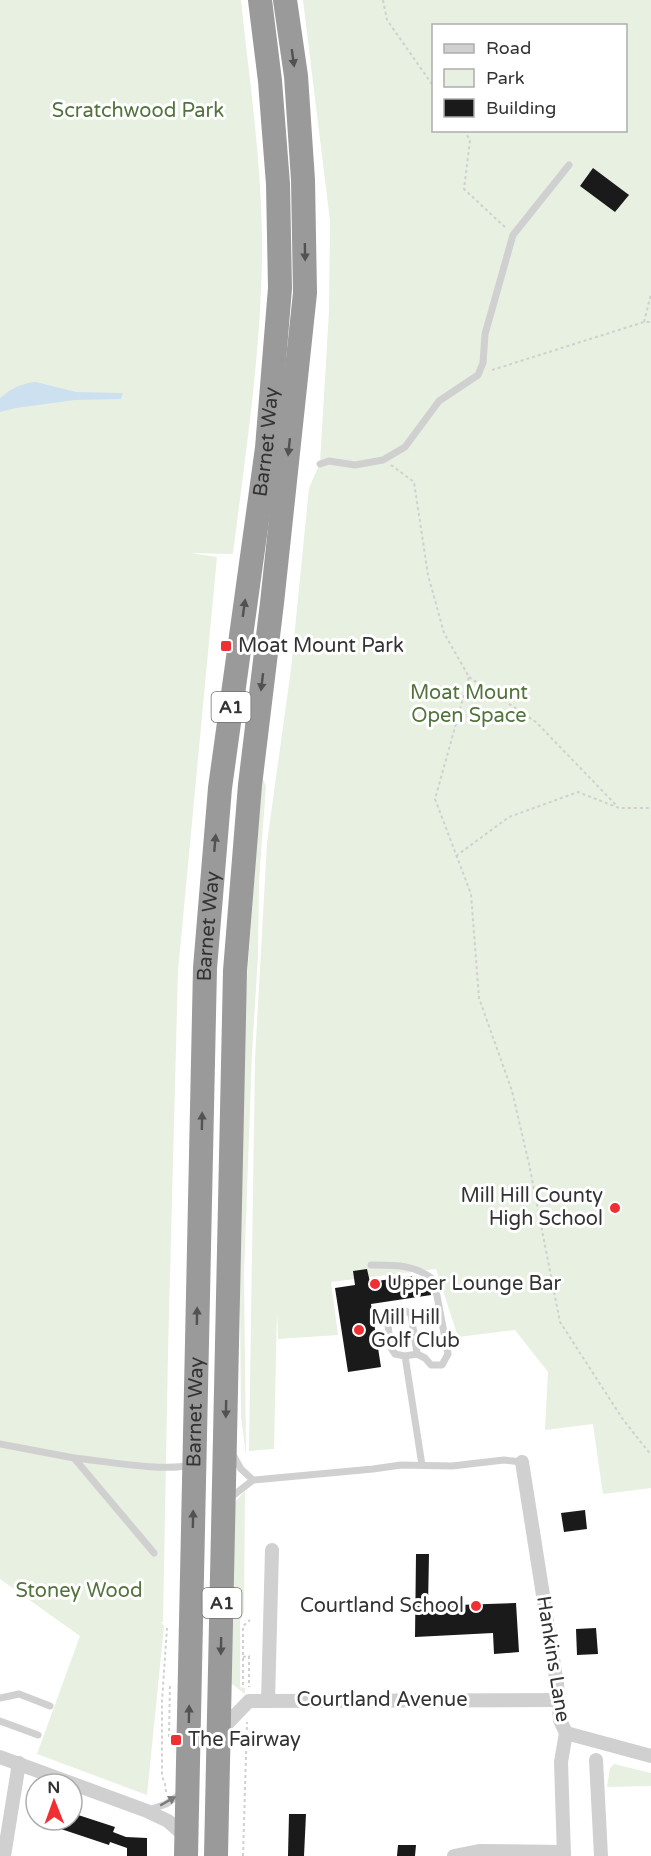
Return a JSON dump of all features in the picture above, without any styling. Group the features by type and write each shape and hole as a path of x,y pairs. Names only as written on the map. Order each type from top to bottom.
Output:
{"highway":[{"name":"Barnet Way","path":"186,1847 176,1787 194,1465 205,968 220,788 267,448 280,288 278,184 270,81 260,0"},
{"name":"Barnet Way","path":"216,1856 235,971 250,785 305,293 299,111 285,0"}],"street":[{"name":"Hankins Lane","path":"522,1462 560,1720 566,1733 561,1762 564,1854"},
{"path":"268,1701 272,1550"},
{"name":"Courtland Avenue","path":"249,1696 268,1701 558,1700"},
{"path":"219,1732 249,1696"},
{"path":"566,1733 651,1756"},
{"path":"0,1757 147,1811 168,1821 186,1847"},
{"path":"596,1760 601,1856"},
{"path":"4,1856 19,1763"},
{"path":"454,1856 479,1851 564,1854"}],"lane":[{"path":"320,464 329,461 356,465 383,460 405,447 439,401 478,375 483,363 485,334 513,235 569,165"},
{"path":"371,1265 408,1266 425,1272 434,1280 448,1354 442,1365 431,1365 417,1354 405,1356 395,1354 391,1348 387,1318 392,1310 402,1309 411,1314 417,1354"},
{"path":"405,1356 422,1465"},
{"path":"225,1442 241,1468 253,1480"},
{"path":"0,1444 74,1458 159,1467 194,1465"},
{"path":"74,1458 154,1553"},
{"path":"224,1503 253,1480 401,1465 452,1466 504,1460 522,1462"},
{"path":"0,1698 19,1694 50,1706"},
{"path":"0,1721 38,1735"},
{"path":"147,1811 166,1804 176,1787"}],"path":[{"path":"383,0 387,20 432,84"},
{"path":"465,132 470,140 464,189 513,235"},
{"path":"644,322 651,294"},
{"path":"478,375 644,322 651,322"},
{"path":"383,460 414,482 428,575 444,633 469,677 536,722 619,808"},
{"path":"469,677 435,799 471,894 479,998 512,1091 560,1322 622,1418 651,1455"},
{"path":"456,856 509,817 578,792 619,808 651,808"},
{"path":"243,1685 243,1626 250,1620"},
{"path":"167,1628 162,1701 162,1776 176,1787"},
{"path":"243,1657 249,1656 249,1696"},
{"path":"243,1856 248,1720"},
{"path":"243,1736 246,1743"}],"green space":[{"path":"0,0 241,0 257,147 262,236 260,316 253,395 233,554 190,553 217,557 178,971 163,1622 161,1622 164,1626 147,1795 37,1754 80,1636 0,1579"},
{"name":"Moat Mount Open Space","path":"303,0 651,0 651,1488 603,1494 593,1424 545,1430 548,1372 515,1330 458,1337 436,1269 331,1282 338,1335 278,1339 277,1310 274,1449 249,1451 255,1059 267,843 291,669 309,488 320,463 329,311 330,221"},
{"path":"262,777 266,786 259,880 258,956 244,1274 246,1455 241,1416 239,1178 245,1005"},
{"path":"245,1491 244,1612 240,1620 240,1687 245,1688 245,1694 231,1683 235,1502"},
{"path":"614,1764 651,1773 651,1786 607,1787 610,1768"}],"water":[{"path":"36,382 76,392 123,393 121,399 75,400 0,412 0,398 16,387"}],"building":[{"path":"593,168 629,195 615,212 580,186"},
{"name":"Mill Hill Golf Club","path":"367,1269 370,1282 412,1276 414,1286 429,1284 431,1295 371,1304 381,1367 348,1372 335,1288 355,1285 353,1271"},
{"path":"585,1510 587,1529 564,1532 561,1513"},
{"path":"416,1554 429,1554 428,1606 516,1603 519,1652 494,1654 493,1633 415,1637"},
{"path":"596,1628 598,1654 577,1655 576,1629"},
{"path":"289,1814 306,1814 304,1856 288,1856"},
{"path":"84,1817 115,1827 113,1832 126,1837 147,1838 147,1856 127,1856 127,1848 110,1842 109,1845 70,1832 84,1832"},
{"path":"398,1845 416,1845 415,1856 397,1856"}],"place":[{"name":"Moat Mount Park","path":"226,646"},
{"name":"Mill Hill County High School","path":"615,1208"},
{"name":"Upper Lounge Bar","path":"375,1284"},
{"name":"Mill Hill Golf Club","path":"359,1330"},
{"name":"Courtland School","path":"476,1606"},
{"name":"The Fairway","path":"176,1740"}],"park label":[{"name":"Scratchwood Park","path":"138,111"},
{"name":"Stoney Wood","path":"79,1591"}]}
